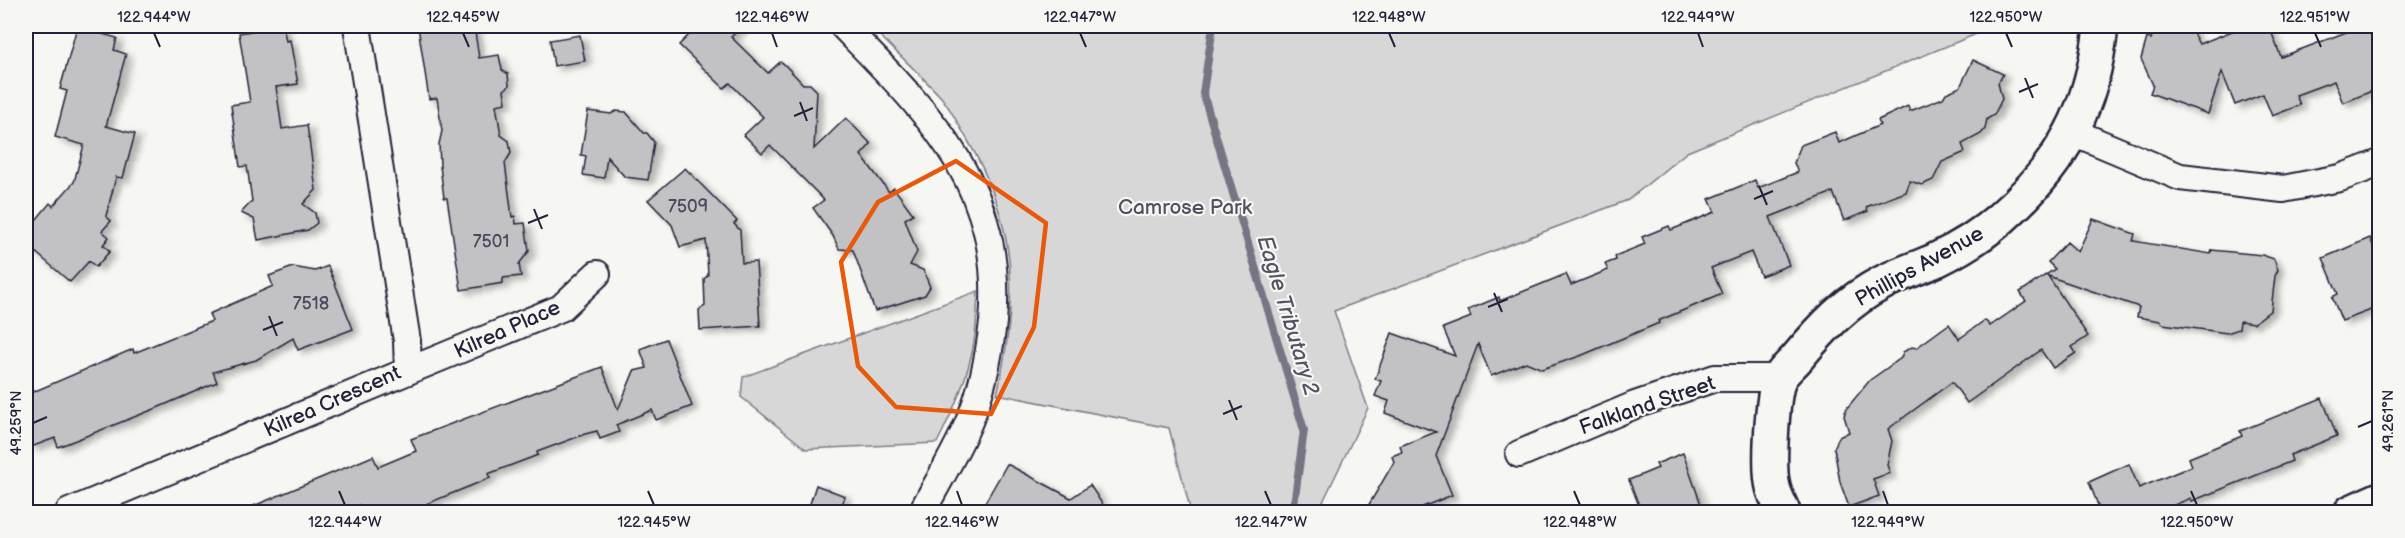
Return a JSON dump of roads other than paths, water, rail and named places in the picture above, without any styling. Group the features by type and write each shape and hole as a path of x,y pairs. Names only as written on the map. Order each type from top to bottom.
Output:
{"street":[{"name":"Kilrea Crescent","path":"69,513 408,371 407,341 357,26"},
{"path":"843,26 921,107 957,156 976,196 993,259 994,300 991,344 985,374 968,425 922,513"},
{"name":"Phillips Avenue","path":"1783,513 1772,486 1770,430 1780,378 1826,324 1853,300 1882,283 1964,246 2001,219 2035,184 2073,132 2091,82 2101,26"},
{"path":"2073,132 2180,177 2283,189 2340,178 2379,163"},
{"name":"Kilrea Place","path":"408,371 561,308 597,274"},
{"name":"Falkland Street","path":"1519,454 1635,405 1715,378 1780,378"},
{"path":"2351,513 2379,499"}],"waterway":[{"name":"Eagle Tributary 2","path":"1213,26 1203,93 1304,430 1293,512"}],"park label":[{"name":"Camrose Park","path":"1185,207"}]}
